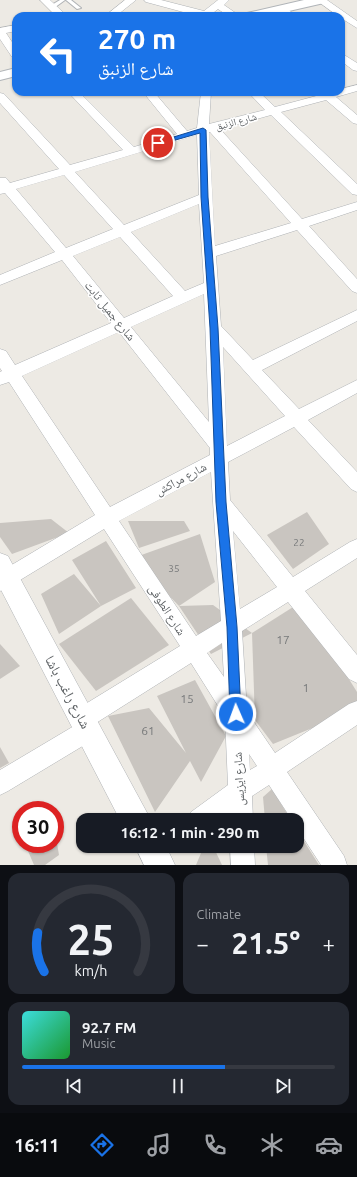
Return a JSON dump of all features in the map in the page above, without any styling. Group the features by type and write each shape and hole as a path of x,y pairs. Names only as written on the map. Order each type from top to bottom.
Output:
{"main road":[{"path":"289,12 320,0"},
{"path":"0,76 12,73"}],"street":[{"path":"117,12 131,0"},
{"path":"149,0 193,12"},
{"path":"320,0 338,12"},
{"path":"49,2 58,12"},
{"path":"208,12 221,3 231,12"},
{"path":"345,17 357,25"},
{"path":"12,29 0,31 12,50"},
{"path":"345,59 357,68"},
{"name":"شارع الزنبق","path":"345,90 357,88"},
{"path":"0,96 182,297"},
{"path":"77,96 131,151"},
{"path":"151,96 184,135"},
{"name":"شارع ايزيس","path":"206,96 207,129 205,197 214,328 221,502 232,627 241,813"},
{"path":"257,96 357,191"},
{"name":"شارع الزنبق","path":"3,185 67,170 184,135 273,111 320,96"},
{"path":"328,96 357,121"},
{"path":"207,129 300,224 357,288"},
{"name":"شارع جميل ثابت","path":"3,185 64,254 121,324 219,452"},
{"path":"0,280 205,197"},
{"path":"209,253 357,206"},
{"path":"6,376 211,285"},
{"path":"252,368 357,315"},
{"path":"214,328 357,484"},
{"name":"شارع الطوفى","path":"0,355 6,376 107,518 335,865"},
{"name":"شارع مراكش","path":"2,575 107,518 219,452 296,418 357,386"},
{"path":"221,502 357,672"},
{"path":"0,783 194,650 357,548"},
{"name":"شارع راغب باشا","path":"2,575 85,724 132,813"},
{"path":"209,813 357,712"},
{"path":"242,853 243,865"}],"lane":[{"path":"49,2 63,0"},
{"path":"68,0 79,8"}],"building":[{"path":"307,512 329,544 293,569 267,535"},
{"path":"51,519 69,533 12,554 0,537 0,523"},
{"path":"128,521 184,521 190,531 139,548"},
{"path":"200,534 215,582 179,606 133,558"},
{"path":"106,541 136,588 101,606 72,560"},
{"path":"74,574 101,606 59,634 41,594"},
{"path":"131,598 169,645 96,691 59,644"},
{"path":"301,602 357,692 357,710 273,744 255,720 252,633"},
{"path":"213,605 252,633 211,654 179,606"},
{"path":"0,644 20,666 0,679"},
{"path":"195,680 226,736 201,782 190,761 155,812 108,716 149,708 186,753 157,696"},
{"path":"0,747 9,763 0,768"},
{"path":"272,789 287,813 264,813 263,797"},
{"path":"304,841 319,865 268,865 267,853 304,853"},
{"path":"29,853 59,853 59,855 45,865 34,865"},
{"path":"201,853 216,853 222,865 196,865"}],"route":[{"path":"158,143 203,130 205,197 214,328 221,502 232,627 236,714"}]}
